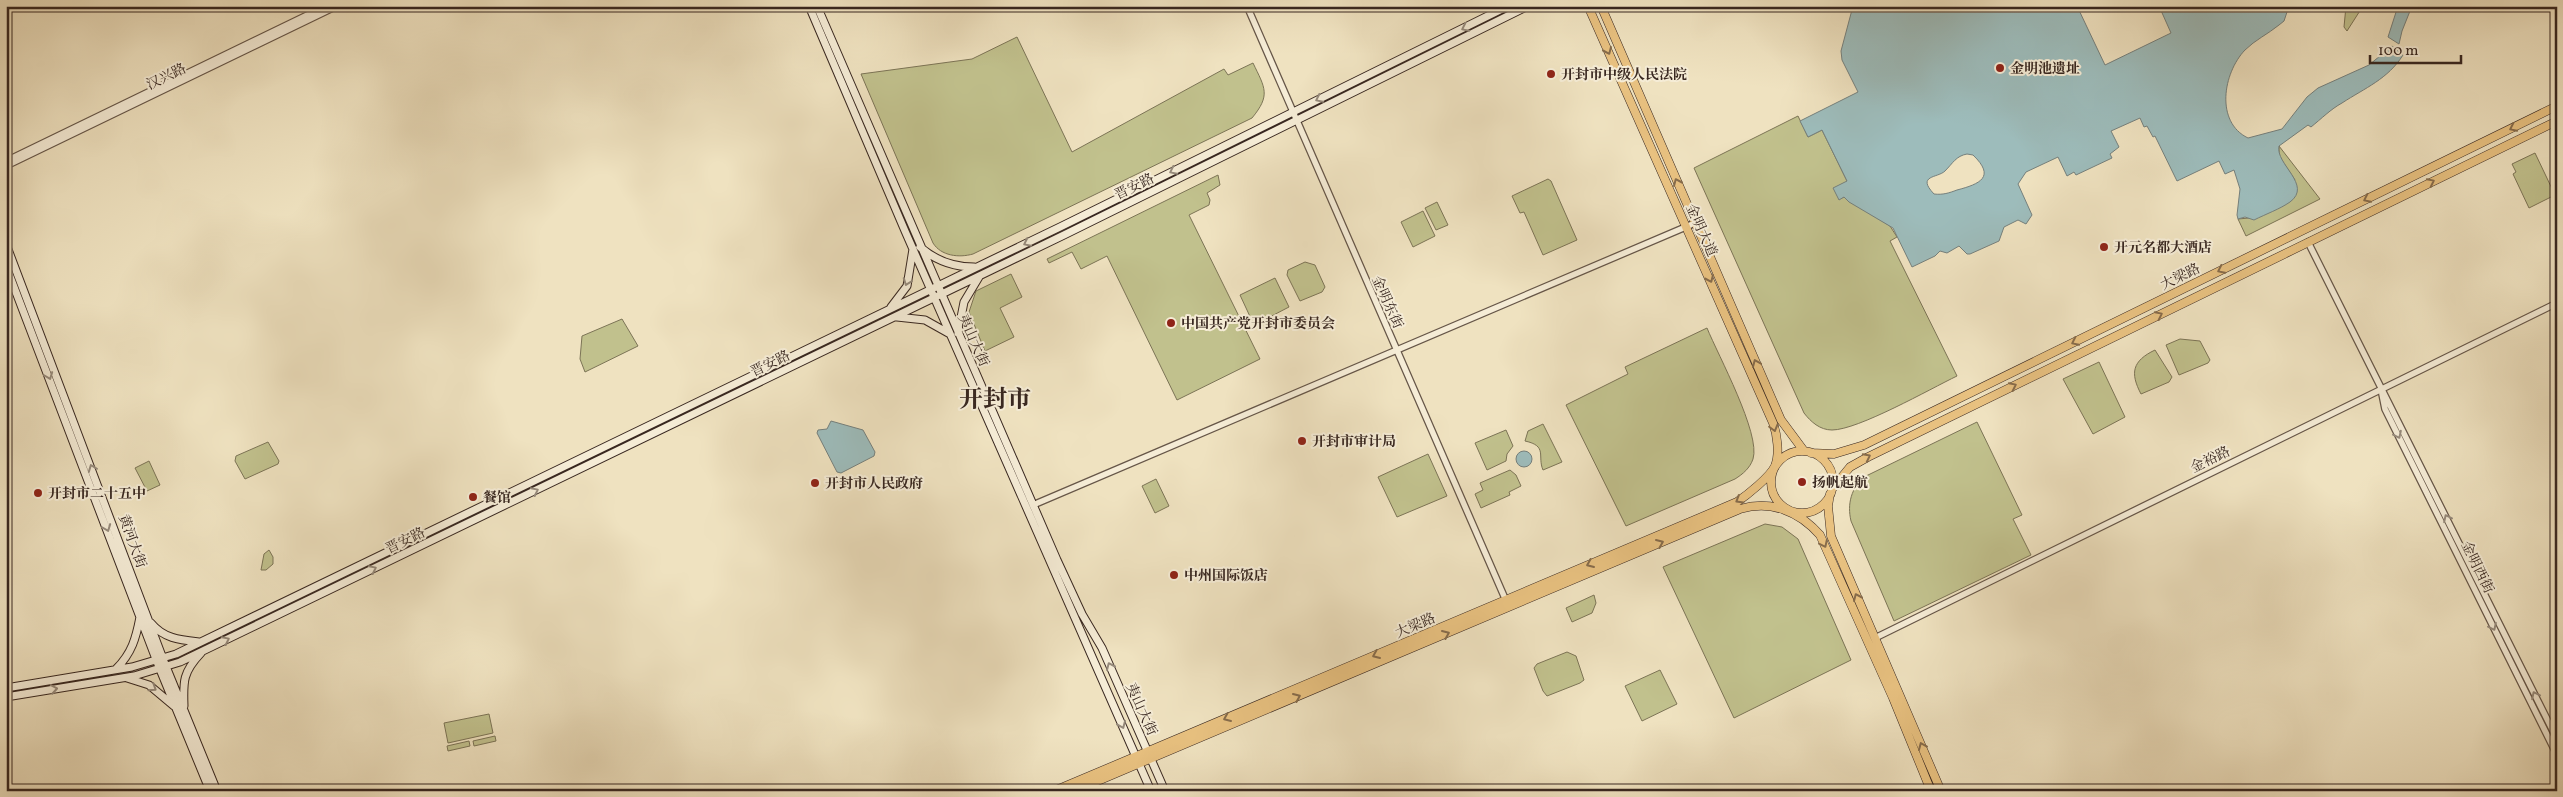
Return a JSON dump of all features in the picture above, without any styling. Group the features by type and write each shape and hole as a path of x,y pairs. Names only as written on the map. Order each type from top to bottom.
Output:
{"main road":[{"name":"夷山大街","path":"809,6 938,296 1151,791"},
{"name":"夷山大街","path":"817,6 916,247"},
{"name":"晋安路","path":"6,688 115,670 160,660 200,642 934,288 1508,6"},
{"name":"晋安路","path":"6,697 124,677 163,668 204,650 938,296 1528,6"},
{"name":"金明大道","path":"1588,6 1773,423 1777,440 1775,467"},
{"name":"金明大道","path":"1601,6 1781,420 1808,452"},
{"name":"大梁路","path":"1808,452 1834,454 1864,445 2557,106"},
{"name":"大梁路","path":"1831,492 1843,473 1859,462 2557,121"},
{"name":"黄河大街","path":"6,244 149,621 160,660"},
{"path":"888,310 907,286 916,247 952,265 977,267"},
{"name":"黄河大街","path":"6,266 140,616 160,660 176,708 210,791"},
{"path":"892,318 907,317 925,320 954,334 964,302 980,275"},
{"name":"夷山大街","path":"954,334 1165,791"},
{"path":"1932,791 1823,541 1810,524 1776,500 1772,490 1771,478 1775,467 1790,454 1808,452 1823,460 1830,468 1831,492 1828,506 1831,536 1941,791"},
{"name":"大梁路","path":"1507,604 1737,502 1757,486 1775,467"},
{"path":"1790,511 1806,513 1816,509 1831,492"},
{"name":"大梁路","path":"1074,791 1149,755 1507,604 1740,509 1752,505 1768,505 1790,511"},
{"path":"115,670 130,654 136,641 140,616"},
{"path":"149,621 160,632 174,640 200,642"},
{"path":"184,712 186,672 204,650"},
{"name":"黄河大街","path":"163,668 184,712 217,791"},
{"path":"124,677 154,688 176,708"},
{"name":"大梁路","path":"1054,791 1138,760"}],"street":[{"name":"汉兴路","path":"6,161 326,6"},
{"name":"汉兴路","path":"6,166 337,6"},
{"name":"金明东街","path":"1247,6 1507,604"},
{"path":"1033,505 1695,223"},
{"name":"金明西街","path":"2308,242 2381,389 2391,404 2557,739"},
{"name":"金裕路","path":"1875,638 2557,303"},
{"name":"金明西街","path":"2381,389 2385,409 2557,755"}],"green space":[{"path":"2346,6 2363,6 2347,31 2344,27"},
{"path":"1017,37 1072,152 1224,69 1228,75 1253,63 1263,85 1264,97 1252,118 973,254 951,255 941,251 933,243 861,74 972,59"},
{"path":"1798,116 1808,137 1822,130 1847,181 1839,199 1844,197 1890,226 1897,237 1890,241 1957,376 1876,416 1844,428 1832,430 1816,425 1804,413 1694,168"},
{"path":"2279,146 2320,199 2246,236 2238,219 2249,218 2295,180 2279,156"},
{"path":"2535,153 2555,195 2529,208 2513,174 2516,172 2512,164"},
{"path":"1218,175 1220,185 1207,193 1210,200 1209,205 1189,215 1260,359 1177,400 1107,256 1081,269 1072,252 1049,263 1047,259"},
{"path":"1548,179 1551,181 1577,240 1543,255 1524,212 1520,213 1512,196"},
{"path":"1437,202 1448,225 1436,230 1425,208"},
{"path":"1423,211 1435,236 1413,247 1401,222"},
{"path":"1305,262 1315,265 1325,287 1322,292 1300,301 1287,275 1288,270"},
{"path":"1011,274 1022,297 1000,308 1014,337 985,351 969,312 976,291"},
{"path":"1275,278 1289,307 1262,321 1253,323 1240,295"},
{"path":"622,319 638,346 585,372 580,359 582,336"},
{"path":"1707,328 1745,414 1754,447 1752,462 1735,479 1626,526 1566,405 1628,374 1625,367"},
{"path":"2180,339 2200,341 2210,360 2208,363 2179,375 2166,345"},
{"path":"2155,350 2172,377 2169,382 2141,394 2135,380 2135,368 2147,354"},
{"path":"2099,362 2125,417 2093,434 2063,379"},
{"path":"1977,422 2022,515 2013,519 2031,555 1894,621 1851,521 1851,496 1857,485 1866,476"},
{"path":"1543,424 1562,462 1543,470 1539,449 1532,443 1525,441 1528,431"},
{"path":"1506,430 1513,446 1507,454 1506,461 1487,470 1475,443"},
{"path":"268,442 279,461 278,464 245,479 235,461 236,456"},
{"path":"1428,454 1447,496 1397,517 1378,477"},
{"path":"149,461 160,485 147,491 135,468"},
{"path":"1510,470 1516,475 1521,486 1509,492 1510,495 1481,508 1475,494 1483,490 1480,483"},
{"path":"1156,479 1169,506 1155,513 1142,486"},
{"path":"1765,524 1782,527 1798,539 1851,660 1734,718 1663,567"},
{"path":"269,550 273,557 273,564 266,570 261,570 264,554"},
{"path":"1594,595 1596,603 1592,613 1572,622 1566,608"},
{"path":"1567,652 1576,656 1584,680 1547,696 1543,691 1534,668 1537,664"},
{"path":"1660,670 1677,704 1642,721 1625,686"},
{"path":"489,714 493,733 448,743 444,723"},
{"path":"495,736 496,741 474,746 473,741"},
{"path":"469,741 470,746 448,751 447,746"}],"water":[{"path":"1853,6 2077,6 2105,65 2171,33 2159,6 2289,6 2284,21 2245,50 2237,60 2232,71 2226,97 2227,109 2237,131 2248,138 2282,129 2307,97 2318,88 2369,65 2392,46 2403,55 2383,77 2334,108 2311,127 2308,125 2279,146 2282,160 2296,182 2296,195 2286,205 2254,220 2245,217 2238,219 2240,189 2234,170 2225,174 2219,161 2177,181 2155,136 2153,137 2147,126 2144,127 2140,118 2111,131 2119,147 2110,154 2112,158 2076,175 2074,172 2067,176 2058,157 2026,172 2018,184 2032,215 2026,224 2018,220 2004,227 1999,241 1970,254 1967,254 1959,246 1947,253 1940,251 1935,256 1912,267 1893,228 1849,202 1844,197 1839,200 1833,188 1847,181 1822,130 1808,137 1800,121 1858,92 1842,60 1841,51","holes":["1973,155 1983,169 1984,174 1982,178 1965,188 1946,194 1934,194 1929,188 1928,180 1945,171 1960,156"]},
{"path":"2398,6 2412,6 2399,44 2388,37"},
{"path":"831,421 863,430 875,452 874,456 841,473 837,472 817,433 818,430 827,429"},
{"path":"1521,451 1527,451 1532,456 1530,465 1521,467 1516,462 1516,456"}],"place":[{"name":"金明池遗址","path":"2000,68"},
{"name":"开封市中级人民法院","path":"1551,74"},
{"name":"开元名都大酒店","path":"2104,247"},
{"name":"中国共产党开封市委员会","path":"1171,323"},
{"name":"开封市审计局","path":"1302,441"},
{"name":"扬帆起航","path":"1802,482"},
{"name":"开封市人民政府","path":"815,483"},
{"name":"开封市二十五中","path":"38,493"},
{"name":"餐馆","path":"473,497"},
{"name":"中州国际饭店","path":"1174,575"}],"district":[{"name":"开封市","path":"995,399"}]}
